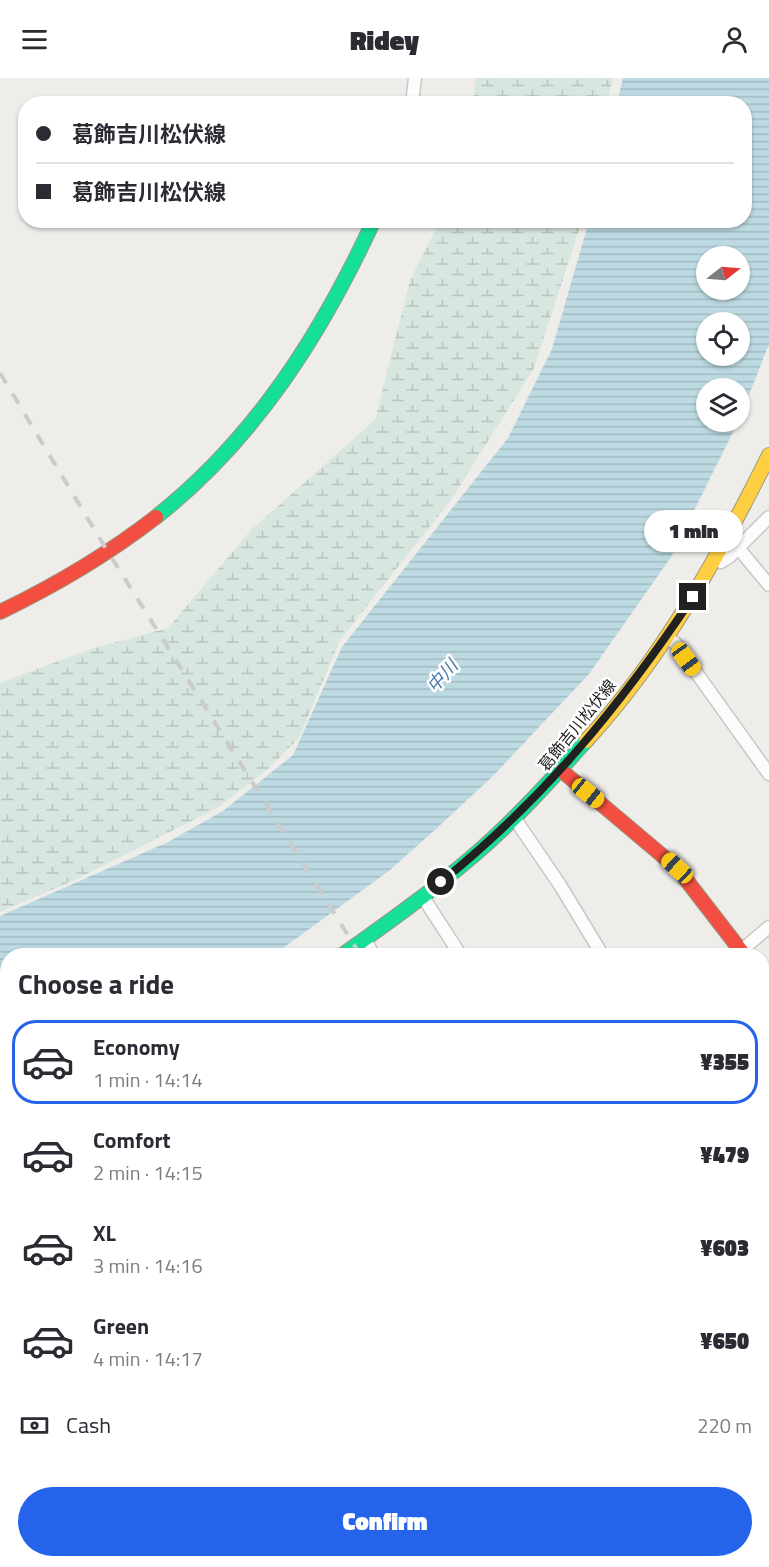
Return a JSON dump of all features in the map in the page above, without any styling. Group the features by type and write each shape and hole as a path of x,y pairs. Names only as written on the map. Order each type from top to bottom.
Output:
{"main road":[{"path":"0,612 50,588 131,540 170,508 225,454 295,369 325,319 370,228"},
{"name":"葛飾吉川松伏線","path":"353,948 423,897 515,819 562,771 666,637 716,560 769,455"},
{"path":"562,771 677,868 737,948"}],"street":[{"path":"412,96 415,78"},
{"path":"716,560 721,562 739,549 769,517"},
{"path":"739,549 769,585"},
{"path":"666,637 675,643 769,774"},
{"path":"515,819 560,885 598,948"},
{"path":"423,897 456,948"},
{"path":"747,948 769,927"},
{"path":"365,940 370,948"}],"green space":[{"path":"476,78 613,78 609,96 474,96"},
{"path":"436,228 580,228 534,368 451,500 340,640 299,738 266,771 217,808 77,879 0,912 0,683 91,649 168,628 251,530 375,420 410,280"}],"water":[{"name":"中川","path":"623,78 769,78 769,344 750,392 750,378 696,378 696,432 733,432 671,557 589,674 493,776 437,828 390,870 283,948 0,948 0,916 168,842 223,811 293,755 342,647 508,438 552,349 587,228 752,228 752,96 619,96"}],"railway":[{"path":"0,373 100,539 356,948"}],"traffic: fast":[{"path":"156,517 225,454 283,382 332,303 370,228"},
{"path":"352,948 425,895 488,843 586,741"}],"traffic: slow":[{"path":"586,741 614,709 665,640 709,568 769,455"}],"traffic: jam":[{"path":"0,612 81,569 156,517"},
{"path":"562,771 677,868 739,948"}],"route":[{"path":"441,882 515,819 562,771 649,663 693,597"}]}
